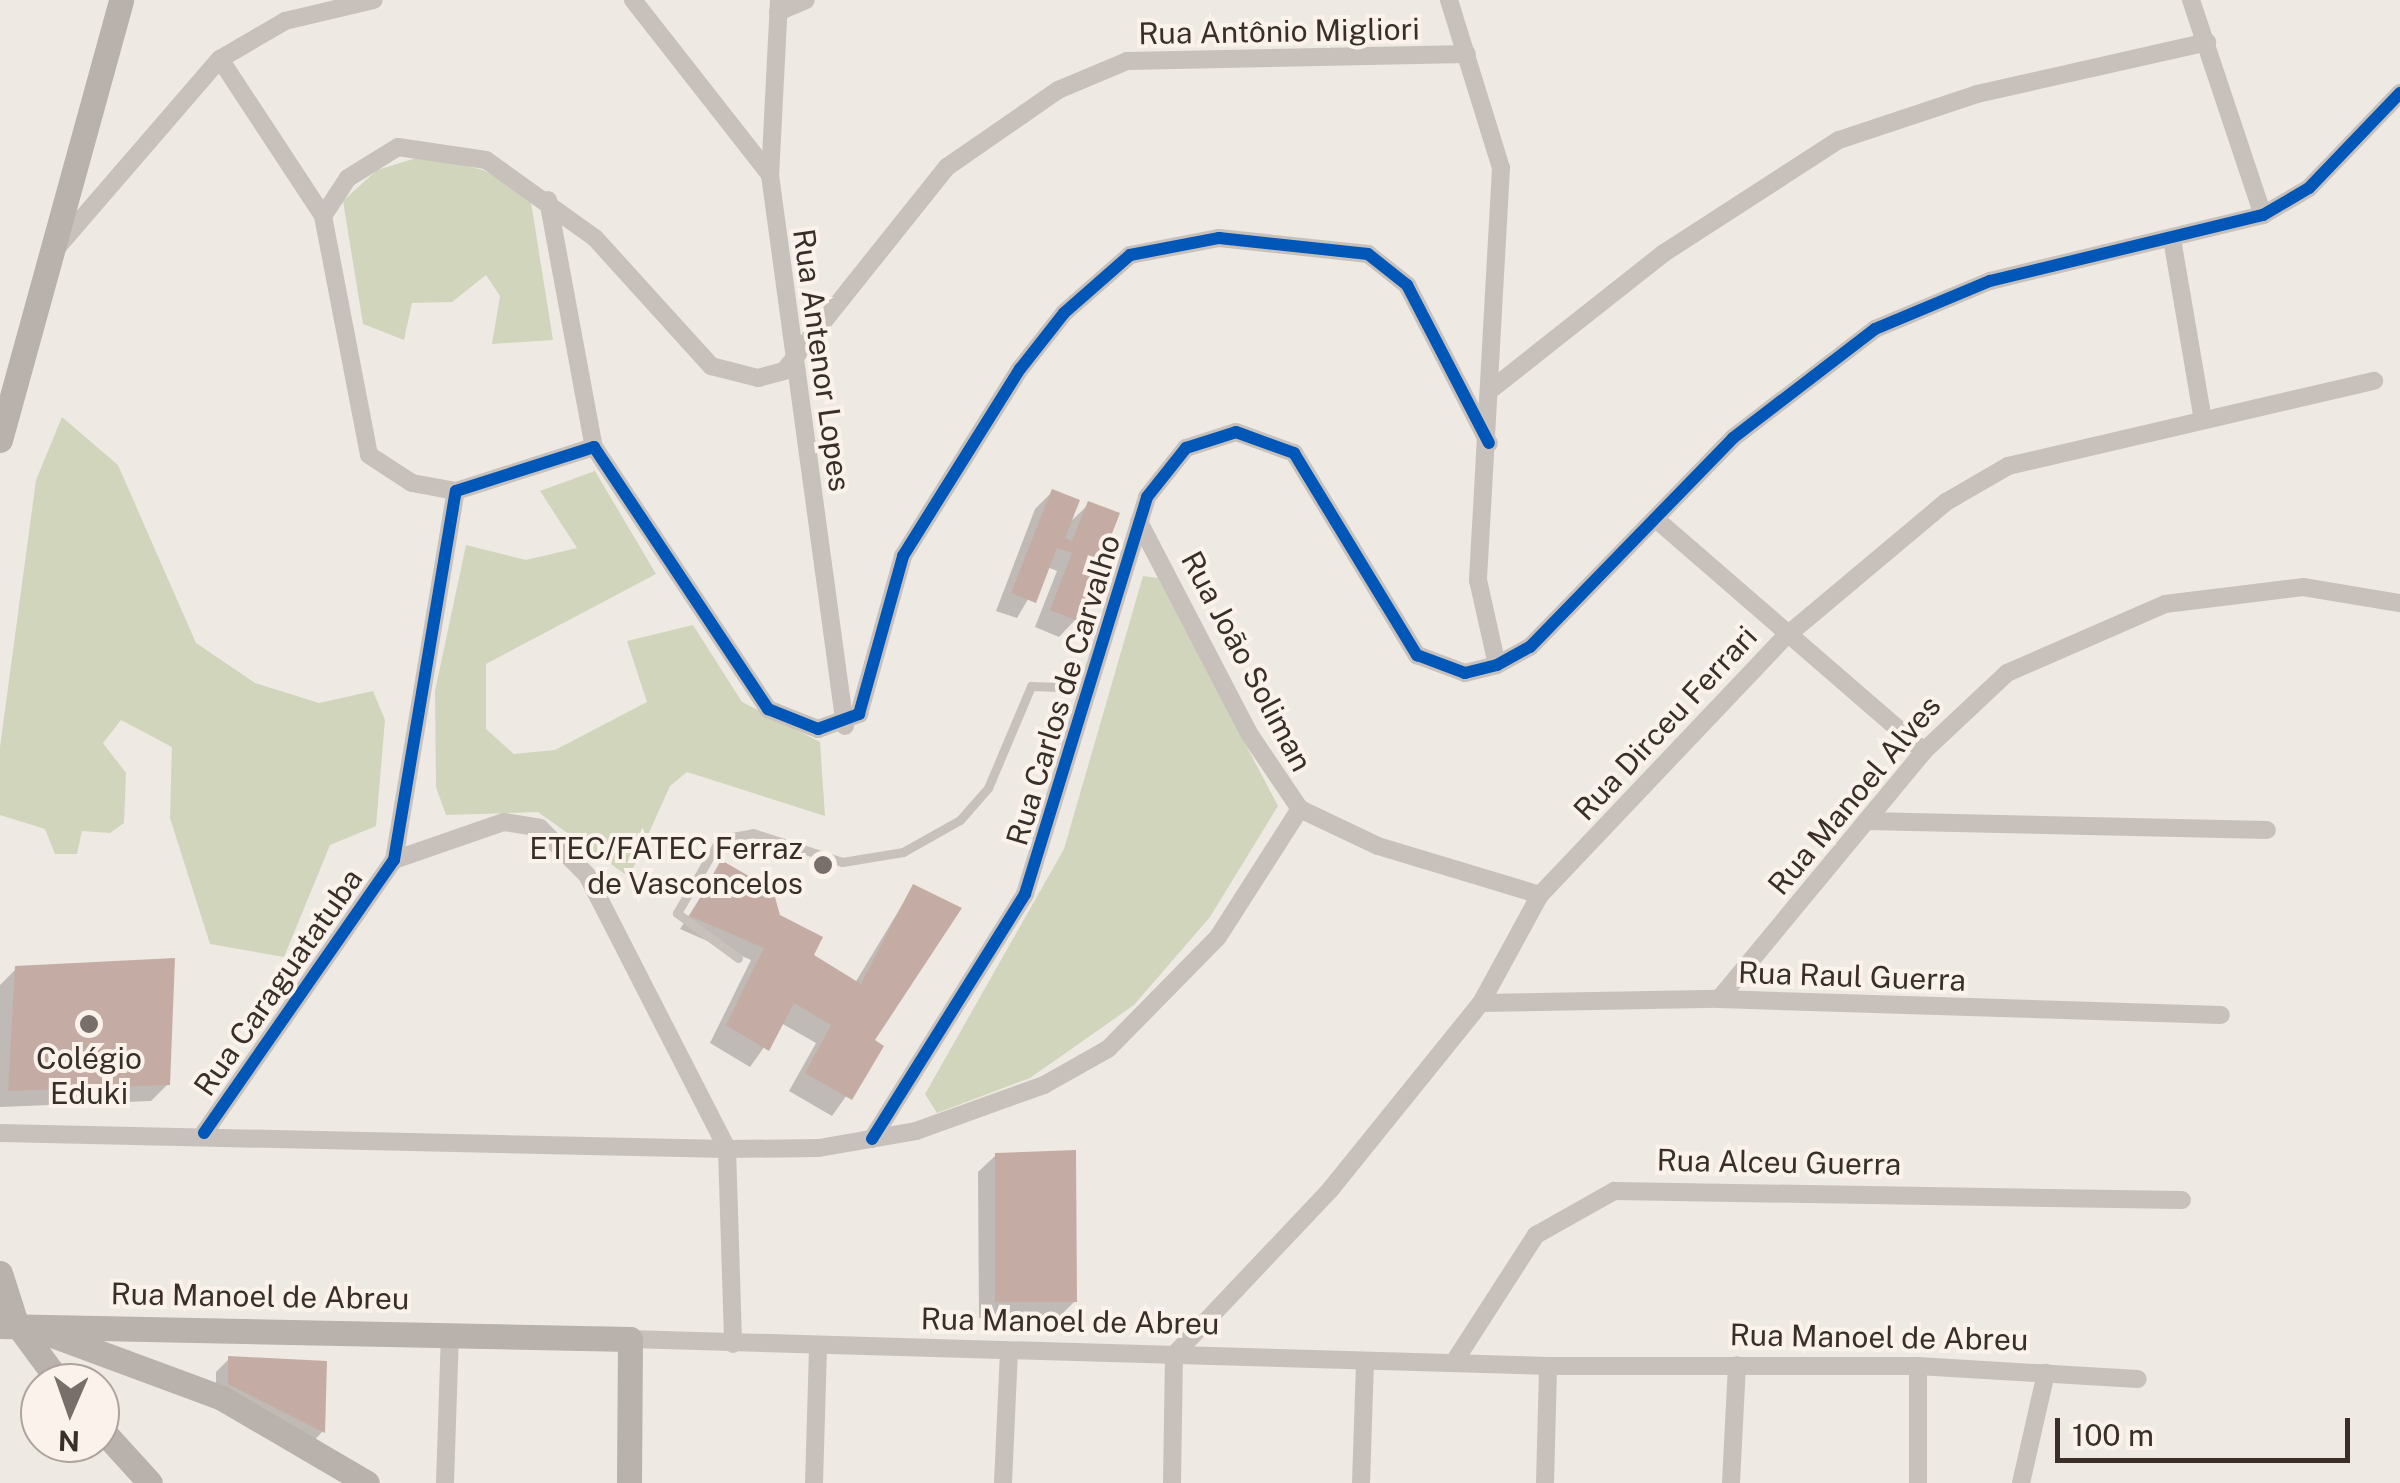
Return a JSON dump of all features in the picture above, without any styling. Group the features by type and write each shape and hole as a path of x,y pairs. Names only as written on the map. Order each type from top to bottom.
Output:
{"street":[{"path":"0,440 121,0"},
{"path":"50,254 220,59 285,21 374,0"},
{"path":"634,0 770,174"},
{"path":"778,6 806,0"},
{"path":"1449,0 1501,168 1493,388 1478,580 1497,665 1530,647 1733,438 1875,329 1990,281 2262,214 2309,188 2400,93"},
{"path":"2191,0 2262,214"},
{"name":"Rua Antenor Lopes","path":"778,6 770,174 845,726"},
{"path":"1493,388 1664,253 1840,140 1977,94 2207,42"},
{"name":"Rua Antônio Migliori","path":"792,357 947,167 1058,90 1127,60 1467,54"},
{"path":"220,59 323,216 369,455 412,482 456,491 594,447"},
{"path":"323,216 348,178 398,147 486,160 548,200 711,366 758,378 784,371 792,357"},
{"path":"548,200 594,447 768,709 792,724 845,726 861,709 904,556 1020,368 1064,312 1130,255 1219,238 1368,254 1406,285 1489,442"},
{"path":"2172,239 2203,420"},
{"name":"Rua Dirceu Ferrari","path":"1174,1355 1295,1230 1481,1003 1540,895 1785,637 1946,502 2008,466 2374,381"},
{"name":"Rua Carlos de Carvalho","path":"872,1140 912,1089 1026,894 1093,689 1139,522 1160,472 1186,448 1236,432 1272,441 1313,474 1417,654 1464,673 1497,665"},
{"path":"456,491 394,860 504,822 540,828 564,846 727,1149 734,1344"},
{"path":"1657,520 1785,637 1924,751"},
{"name":"Rua João Soliman","path":"1139,522 1250,735 1300,809 1378,846 1540,895"},
{"name":"Rua Manoel Alves","path":"1719,1000 1924,751 2007,673 2165,604 2303,586 2400,603"},
{"name":"Rua Caraguatatuba","path":"0,1133 204,1133 727,1149 872,1140 916,1131 1044,1085 1108,1050 1218,938 1300,809"},
{"path":"1866,821 2267,830"},
{"name":"Rua Caraguatatuba","path":"204,1133 394,860"},
{"name":"Rua Raul Guerra","path":"1481,1003 1719,1000 2221,1015"},
{"path":"912,1089 916,1131"},
{"name":"Rua Alceu Guerra","path":"1456,1359 1536,1235 1614,1191 2182,1200"},
{"path":"0,1274 8,1324 42,1363"},
{"path":"8,1324 220,1397 366,1483"},
{"name":"Rua Manoel de Abreu","path":"8,1324 450,1333 1365,1362 1456,1359 1548,1366 1918,1366 2138,1380"},
{"path":"445,1483 450,1333"},
{"path":"629,1483 630,1339"},
{"path":"814,1483 818,1346"},
{"path":"1003,1483 1009,1353"},
{"path":"1172,1483 1174,1355"},
{"path":"1361,1483 1365,1362"},
{"path":"1732,1483 1736,1365"},
{"path":"1544,1483 1548,1366"},
{"path":"1918,1366 1918,1483"},
{"path":"2021,1483 2046,1373"},
{"path":"120,1450 150,1483"}],"lane":[{"path":"738,958 677,913 720,839 754,834 842,862 904,852 960,820 988,788 1032,686 1093,689"}],"green space":[{"path":"423,156 483,170 530,196 553,340 492,344 500,296 486,275 452,302 412,303 404,340 363,324 343,201 377,170"},
{"path":"62,417 118,465 196,643 255,683 319,703 373,691 385,720 376,826 330,845 284,957 210,944 170,818 172,747 121,720 103,743 126,773 124,823 110,833 82,831 77,854 55,854 45,829 0,815 0,747 36,480"},
{"path":"595,471 656,574 486,664 486,729 514,754 555,750 647,702 627,641 693,625 742,702 820,742 825,816 687,772 670,786 629,877 538,812 446,815 436,787 435,691 466,545 526,560 577,548 540,491"},
{"path":"1143,576 1158,578 1278,806 1210,917 1134,1005 1030,1078 937,1113 925,1094 1064,849"}],"building":[{"path":"1052,489 1080,500 1065,538 1072,541 1088,501 1120,513 1078,621 1050,610 1072,553 1057,548 1036,603 1011,593"},
{"path":"721,860 773,890 780,915 823,937 814,955 861,984 913,884 962,908 875,1040 884,1046 852,1100 805,1073 831,1025 794,1003 769,1051 726,1025 764,948 690,916"},
{"name":"Colégio Eduki","path":"175,958 170,1085 8,1091 15,966"},
{"path":"1076,1150 1077,1302 995,1302 995,1153"},
{"path":"228,1356 327,1361 325,1433 228,1384"}],"cycle path":[{"path":"872,1139 1025,894 1147,497 1186,448 1236,432 1294,453 1417,655 1465,673 1497,665 1530,647 1733,438 1875,329 1990,281 2263,215 2309,188 2400,93"},
{"path":"204,1133 394,860 456,491 594,447 768,709 818,729 859,714 903,556 1020,369 1064,313 1130,255 1219,238 1368,254 1407,285 1489,443"}],"place":[{"name":"ETEC/FATEC Ferraz de Vasconcelos","path":"823,865"},
{"name":"Colégio Eduki","path":"89,1024"}]}
